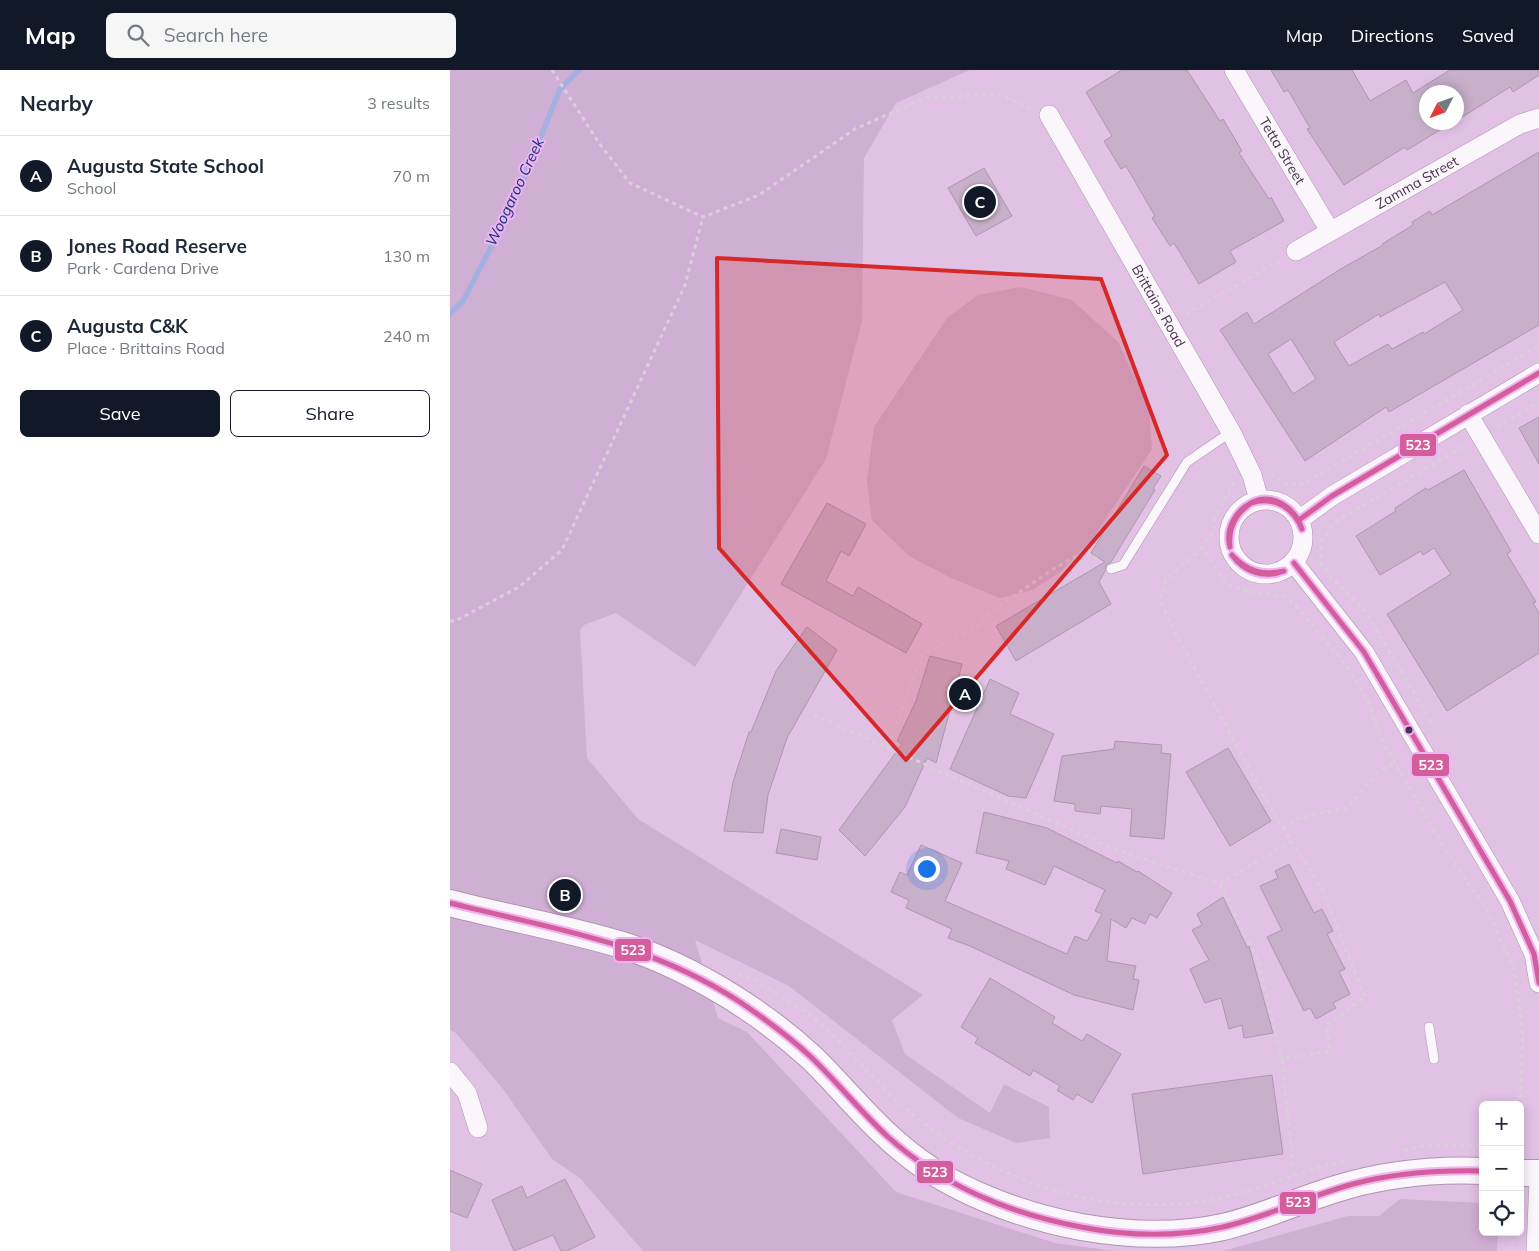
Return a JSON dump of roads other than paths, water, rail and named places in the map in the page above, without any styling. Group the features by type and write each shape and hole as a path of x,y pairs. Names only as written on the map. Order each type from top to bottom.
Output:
{"street":[{"name":"Tetta Street","path":"1234,70 1330,231"},
{"name":"Brittains Road","path":"1049,116 1231,432 1252,475 1259,500"},
{"name":"Zamma Street","path":"1296,251 1520,124 1539,118"},
{"path":"1299,520 1319,504 1539,372"},
{"path":"1468,414 1539,534"},
{"path":"1259,500 1278,502 1294,512 1299,520 1303,542 1294,563 1285,570 1263,575 1252,572 1234,558 1229,547 1230,527 1241,509 1259,500"},
{"path":"1294,563 1364,652 1510,900 1534,954 1539,983"},
{"path":"450,902 621,945 688,972 731,997 783,1033 818,1064 877,1127 902,1150 931,1170 992,1200 1034,1215 1079,1226 1115,1232 1187,1232 1221,1227 1274,1213 1334,1189 1365,1181 1424,1172 1479,1171"},
{"path":"450,1072 467,1093 478,1128"},
{"path":"1524,1173 1539,1173"},
{"path":"1536,1251 1539,1178"}],"lane":[{"path":"1112,568 1123,565 1187,462 1231,432"},
{"path":"1429,1027 1434,1059"}],"waterway":[{"name":"Woogaroo Creek","path":"450,314 463,301 514,203 560,89 579,70"}],"place":[{"name":"Augusta C&K","path":"980,202"},
{"name":"Augusta State School","path":"965,694"},
{"name":"Jones Road Reserve","path":"565,895"}]}
